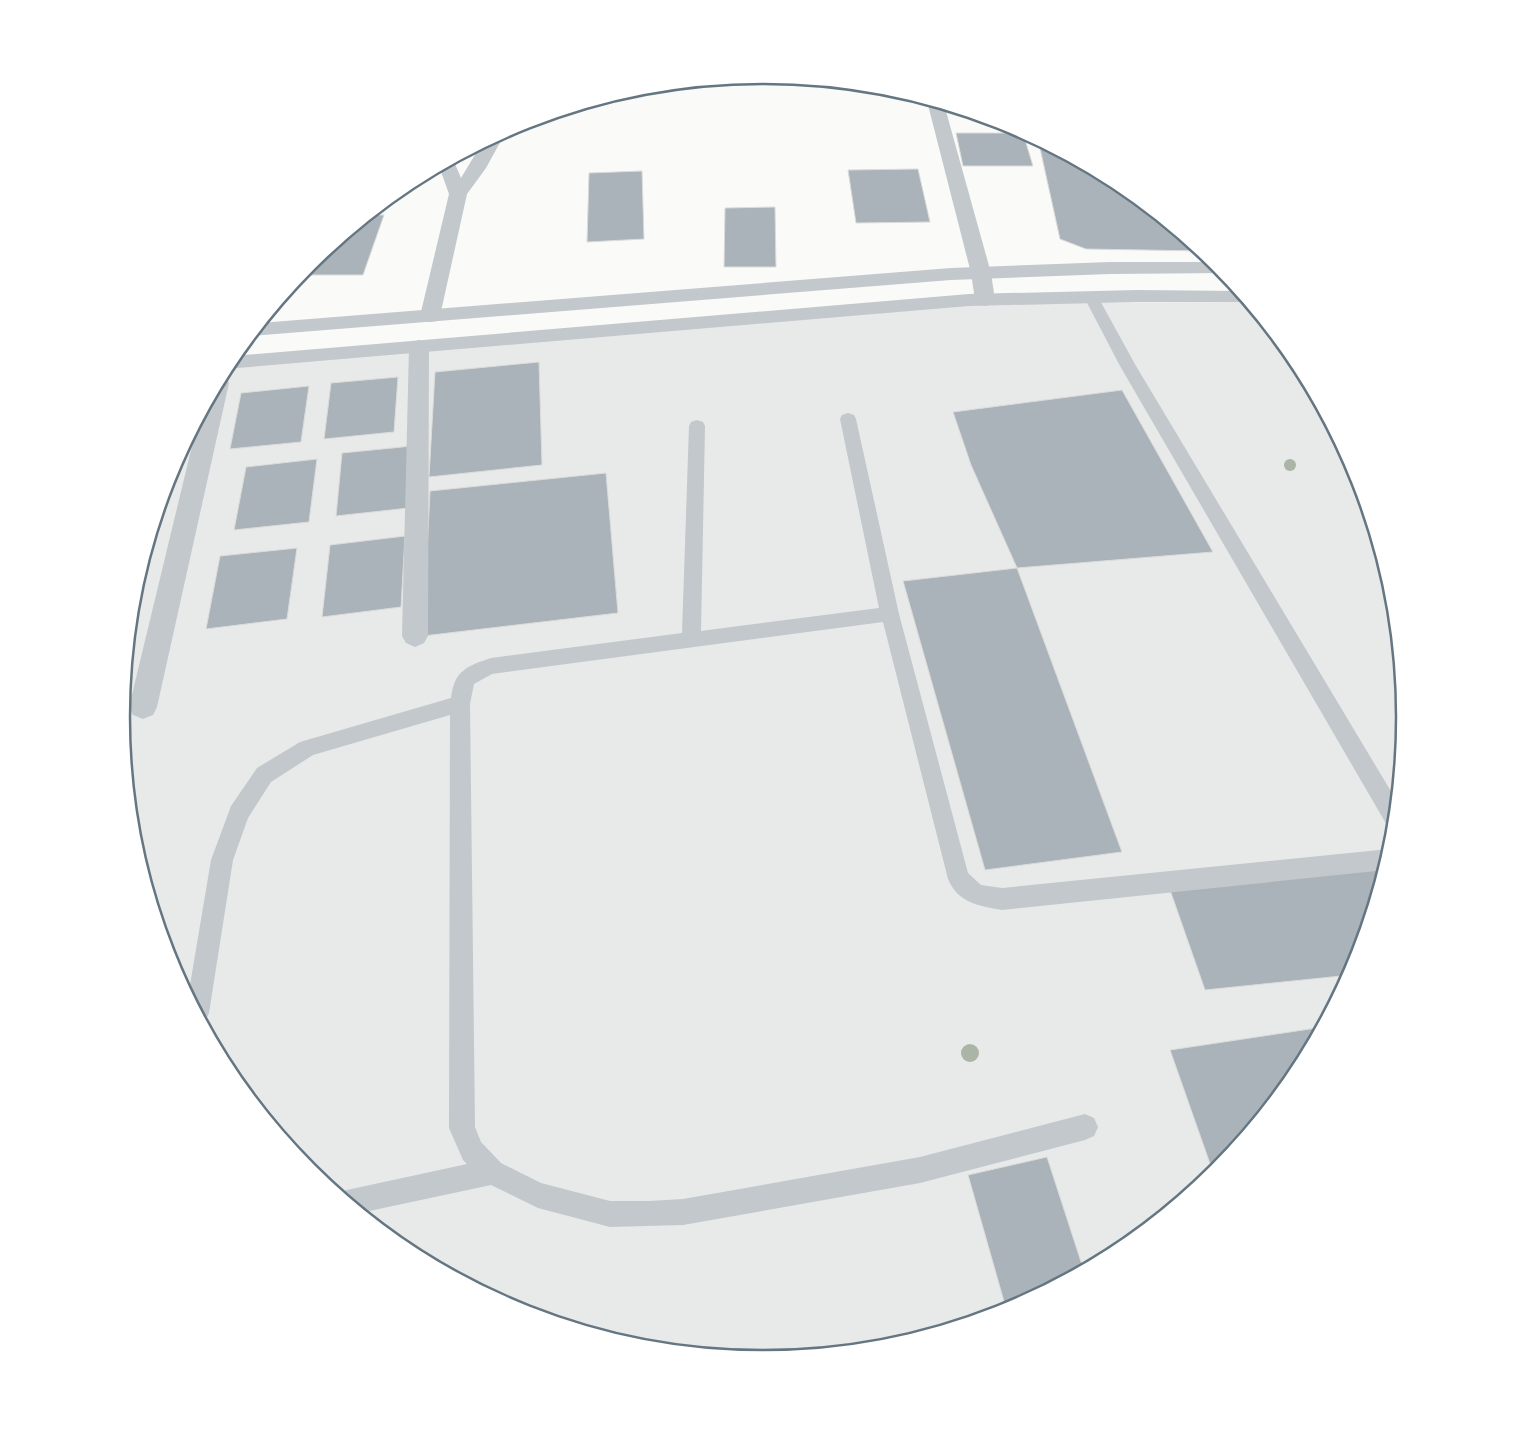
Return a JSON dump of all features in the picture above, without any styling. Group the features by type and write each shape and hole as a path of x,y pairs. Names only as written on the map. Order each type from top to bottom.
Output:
{"street":[{"path":"937,108 981,273 985,300"},
{"path":"430,316 458,194 477,168 489,146"},
{"path":"448,168 458,194"},
{"path":"263,329 981,273 1110,268 1211,268"},
{"path":"239,362 985,300 1092,297 1237,297"},
{"path":"415,636 419,347"},
{"path":"143,707 213,405"}],"lane":[{"path":"1092,297 1128,366 1390,810"},
{"path":"848,419 890,614 959,879 976,895 1002,899 1381,860"},
{"path":"691,640 697,426"},
{"path":"890,614 491,666 473,673 462,685 460,704 462,1128 472,1151 492,1172 538,1194 610,1214 683,1212 920,1170 1085,1127"},
{"path":"198,1003 222,860 239,813 264,775 306,748 460,704"},
{"path":"355,1201 492,1172"}],"shaded area":[{"path":"1242,302 1290,365 1332,437 1364,514 1376,553 1392,635 1396,676 1397,718 1392,800 1376,882 1364,921 1332,998 1290,1070 1266,1103 1212,1166 1181,1194 1116,1244 1080,1266 1044,1286 967,1318 928,1330 846,1346 805,1350 722,1350 681,1346 599,1330 560,1318 483,1286 411,1244 378,1220 315,1166 287,1135 237,1070 215,1034 195,998 163,921 151,882 135,800 131,759 131,676 135,635 151,553 163,514 195,437 237,365 982,303"}],"building":[{"path":"956,133 1008,133 1025,141 1033,166 963,166"},
{"path":"1040,147 1116,191 1149,215 1192,251 1086,249 1060,239"},
{"path":"918,169 930,222 856,223 848,170"},
{"path":"642,171 644,239 587,242 589,173"},
{"path":"775,207 776,267 724,267 725,208"},
{"path":"378,215 384,215 363,275 310,275 346,241"},
{"path":"539,362 542,465 429,477 435,372"},
{"path":"398,377 394,432 324,439 331,383"},
{"path":"309,386 301,442 230,449 241,393"},
{"path":"1122,390 1213,552 1017,568 971,465 953,412"},
{"path":"412,446 409,508 336,516 342,453"},
{"path":"317,459 309,522 234,530 246,467"},
{"path":"606,473 618,613 423,636 430,491"},
{"path":"405,536 401,607 322,617 330,545"},
{"path":"297,548 287,619 206,629 220,556"},
{"path":"1017,568 1122,852 985,870 903,581"},
{"path":"1379,869 1364,921 1342,976 1205,990 1170,890"},
{"path":"1315,1028 1290,1070 1266,1103 1211,1167 1170,1050"},
{"path":"1047,1157 1082,1265 1044,1286 1005,1304 968,1175"}]}
